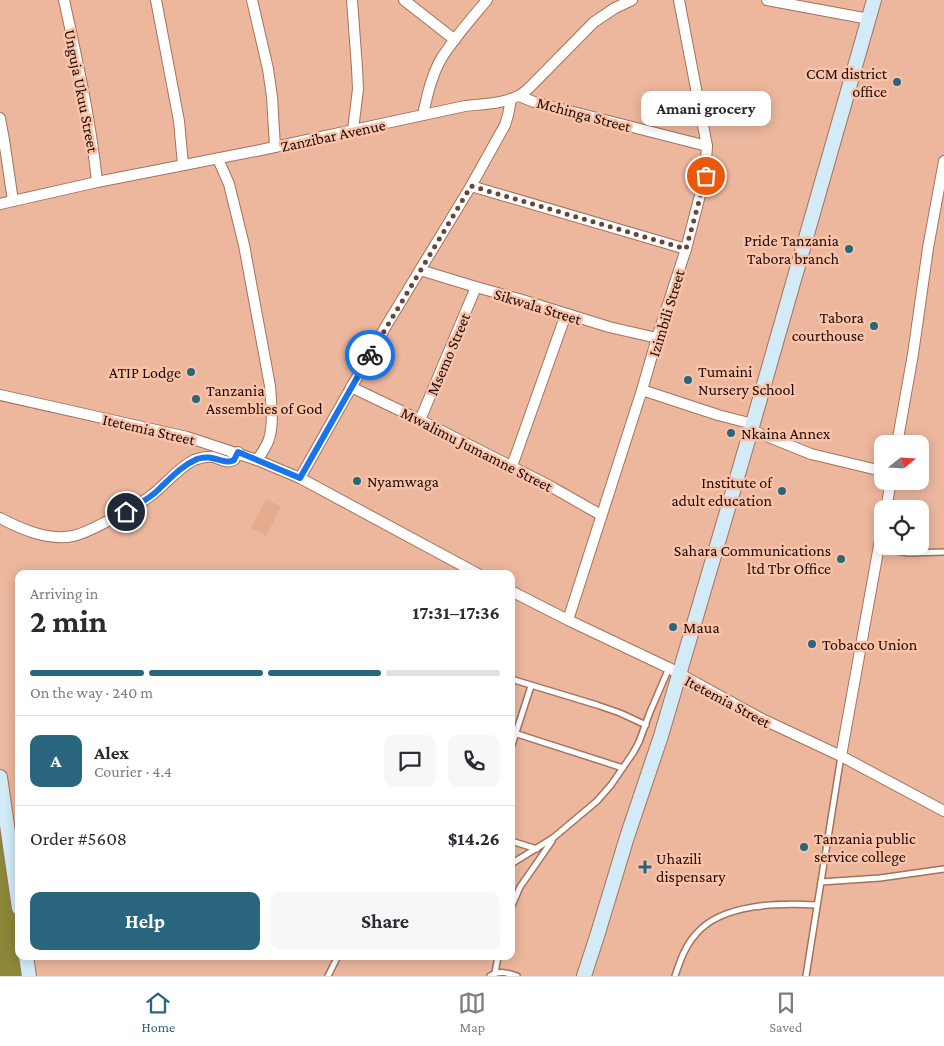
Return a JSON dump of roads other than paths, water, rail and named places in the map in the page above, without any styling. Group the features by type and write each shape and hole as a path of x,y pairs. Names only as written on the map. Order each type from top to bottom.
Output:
{"main road":[{"path":"584,976 626,837 661,736 673,671 752,427 874,0"},
{"path":"0,777 15,880"},
{"path":"27,960 29,976"}],"street":[{"name":"Unguja Ukuu Street","path":"64,0 80,69 94,151 97,182"},
{"path":"156,0 179,121 183,166"},
{"path":"252,0 268,70 272,97 274,147"},
{"path":"352,0 358,75 353,130"},
{"path":"404,0 454,40"},
{"path":"423,115 430,86 441,60 454,40 487,0"},
{"path":"300,478 351,387 471,186 505,125 515,98 531,86 594,22 615,8 632,0"},
{"name":"Izimbili Street","path":"568,620 686,249 706,176 707,146 679,0"},
{"path":"767,0 790,2 869,19"},
{"name":"Zanzibar Avenue","path":"0,204 97,182 218,159 465,106 501,102 515,98"},
{"name":"Mchinga Street","path":"515,98 707,146"},
{"path":"0,118 13,201"},
{"path":"218,159 229,184 244,244 270,386 269,440 257,460"},
{"path":"898,435 928,248 944,161"},
{"path":"471,186 686,249"},
{"name":"Sikwala Street","path":"420,270 609,327 657,338"},
{"name":"Msemo Street","path":"420,420 476,288"},
{"path":"512,466 566,314"},
{"name":"Mwalimu Jumamne Street","path":"351,387 512,466 601,515"},
{"path":"642,390 752,427 811,454 874,469"},
{"name":"Itetemia Street","path":"0,396 187,437 238,452 300,478 471,570"},
{"path":"0,518 20,528 40,534 56,537 73,536 100,525 141,502 194,460 213,457 230,462 234,460 238,452"},
{"path":"841,756 878,555"},
{"name":"Itetemia Street","path":"515,593 673,671 762,719 841,756 944,811"}],"lane":[{"path":"929,552 944,552"},
{"path":"515,862 554,838 596,801 611,785 640,742 650,712 673,671"},
{"path":"515,680 597,705 646,725"},
{"path":"515,730 531,686"},
{"path":"515,733 623,768"},
{"path":"806,976 841,756"},
{"path":"515,897 554,838"},
{"path":"515,842 537,849"},
{"path":"821,882 880,878 944,868"},
{"path":"675,976 687,945 708,923 736,911 762,905 817,905"},
{"path":"328,976 336,960"},
{"path":"496,960 492,974 504,972 517,976"}],"place":[{"name":"CCM district office","path":"897,82"},
{"name":"Amani grocery","path":"706,176"},
{"name":"Pride Tanzania Tabora branch","path":"849,249"},
{"name":"Tabora courthouse","path":"874,326"},
{"name":"ATIP Lodge","path":"191,372"},
{"name":"Tumaini Nursery School","path":"688,380"},
{"name":"Tanzania Assemblies of God","path":"196,399"},
{"name":"Nkaina Annex","path":"731,433"},
{"name":"Nyamwaga","path":"357,481"},
{"name":"Institute of adult education","path":"782,491"},
{"name":"Sahara Communications ltd Tbr Office","path":"841,559"},
{"name":"Maua","path":"673,627"},
{"name":"Tobacco Union","path":"812,644"},
{"name":"Tanzania public service college","path":"804,847"},
{"name":"Uhazili dispensary","path":"645,867"}]}
